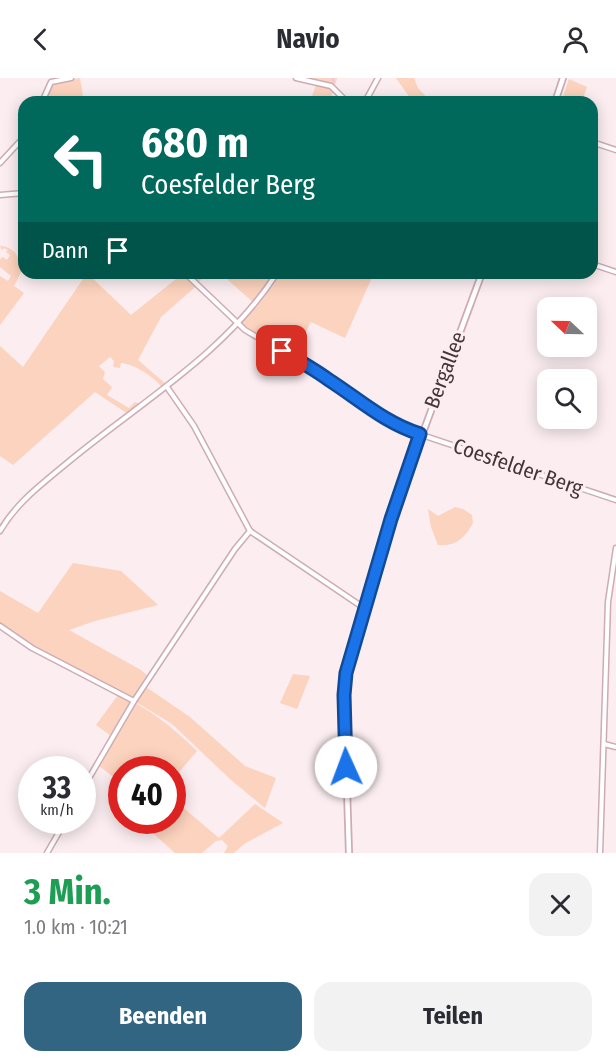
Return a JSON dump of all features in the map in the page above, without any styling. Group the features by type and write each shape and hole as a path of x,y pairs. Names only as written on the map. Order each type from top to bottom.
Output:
{"street":[{"path":"45,96 51,82 71,78"},
{"path":"296,78 331,86 341,96"},
{"path":"368,96 378,78"},
{"path":"557,96 563,78"},
{"path":"0,163 18,144"},
{"path":"598,144 616,150"},
{"path":"0,195 18,194"},
{"path":"598,266 616,272"},
{"name":"Coesfelder Berg","path":"191,279 237,324 330,380 380,417 399,427 616,500"},
{"path":"0,531 13,510 32,493 93,441 167,387 237,324 258,301 273,279"},
{"name":"Bergallee","path":"349,853 345,683 364,608 391,519 420,434 480,279"},
{"path":"167,387 194,426 250,531 364,608"},
{"path":"96,766 134,701 235,549 250,531"},
{"path":"600,853 608,602 616,548"},
{"path":"0,626 32,648 134,701"},
{"path":"604,744 616,747"},
{"path":"47,853 58,834"}],"shaded area":[{"path":"80,78 83,96 46,96 52,84"},
{"path":"302,78 337,78 332,96 312,96 317,82"},
{"path":"396,78 414,78 418,88 425,96 409,96"},
{"path":"569,79 587,87 584,96 563,96"},
{"path":"0,246 10,249 16,254 18,278 14,286 24,293 0,325 0,276 8,281 11,276 0,267 0,259 3,257 7,260 10,255 6,252 8,250 4,248 2,250"},
{"path":"83,279 93,279 131,315 176,279 201,279 161,317 138,360 167,385 162,388 150,376 126,364 121,363 120,368 113,367 114,361 110,357 99,366 105,372 103,379 112,387 107,395 129,408 135,402 141,404 128,414 95,392 13,465 0,456 0,346 23,367"},
{"path":"229,279 271,279 254,303"},
{"path":"274,279 371,279 345,338 311,322 294,355 240,323 260,301"},
{"path":"455,507 472,515 473,523 459,540 450,545 438,545 431,527 428,509 438,516"},
{"path":"73,563 121,571 158,605 69,630 141,670 149,677 133,701 36,649 0,625 0,591 38,613"},
{"path":"293,674 310,676 297,709 280,703"},
{"path":"146,687 190,717 245,766 276,778 265,808 231,780 172,724 136,702"},
{"path":"118,695 132,702 111,736 96,725"},
{"path":"135,703 168,725 197,751 186,764 186,756 108,756 108,773 98,765"},
{"path":"255,804 283,823 244,844 234,853 224,853 228,846 222,840 216,841 202,853 175,853 154,834 186,834 186,810 219,838"}],"waterway":[{"path":"332,78 334,82"}],"route":[{"path":"282,351 330,380 380,417 420,434 391,519 346,673 344,695 346,767"}]}
